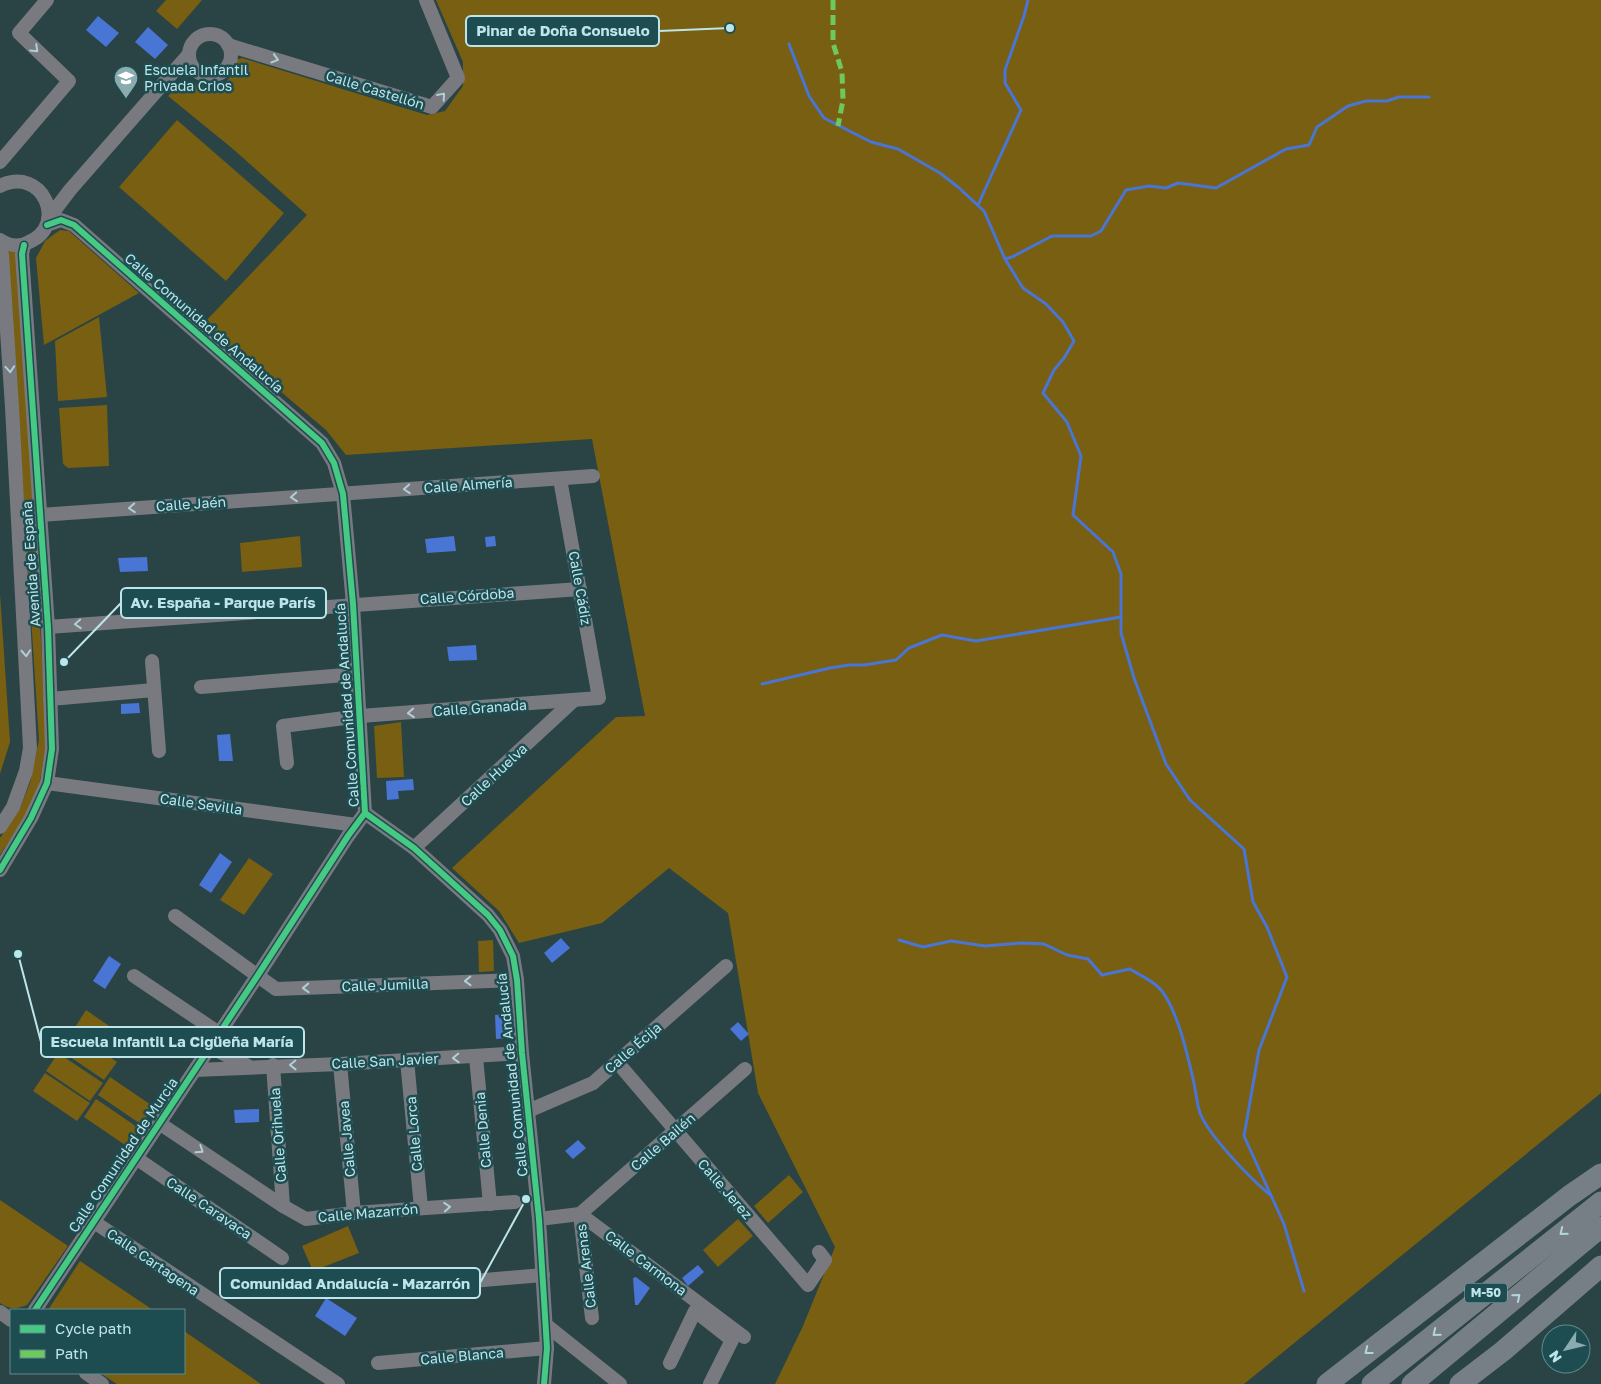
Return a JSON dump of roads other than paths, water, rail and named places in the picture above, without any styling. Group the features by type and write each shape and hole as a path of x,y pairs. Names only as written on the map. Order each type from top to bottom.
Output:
{"highway":[{"path":"1476,1267 1563,1190 1601,1162"},
{"path":"1326,1384 1476,1267 1601,1174"},
{"name":"M-50","path":"1372,1384 1601,1202"},
{"name":"M-50","path":"1412,1384 1601,1227"},
{"path":"1464,1381 1601,1252"},
{"path":"1464,1381 1503,1351 1601,1266"}],"street":[{"path":"16,181 0,163 69,81 19,33 47,0"},
{"name":"Calle Castellón","path":"228,45 432,108 458,78 426,0"},
{"path":"0,240 13,245 24,245 38,237 70,190 169,76 189,54 192,45 198,38 210,34 219,37 228,45 231,57 225,70 218,75 169,76"},
{"path":"189,54 194,70 206,76"},
{"path":"0,186 16,181 26,182 35,187 42,194 48,210 47,222"},
{"path":"42,194 70,190"},
{"path":"70,190 67,209 74,225"},
{"path":"47,222 61,220 74,225"},
{"name":"Calle Comunidad de Andalucía","path":"74,225 322,443 334,463 343,494 354,604 365,813 414,848 488,915 500,930 513,956 517,980 522,1054 539,1219 547,1348 544,1384"},
{"name":"Avenida de España","path":"0,870 31,818 46,783 52,749 48,626 22,254 24,245"},
{"name":"Avenida de España","path":"0,251 2,255 12,407 30,748 26,771 13,807 0,828"},
{"name":"Calle Almería","path":"343,494 593,476"},
{"name":"Calle Cádiz","path":"560,479 599,698"},
{"name":"Calle Jaén","path":"40,515 343,494"},
{"name":"Calle Córdoba","path":"48,626 580,589"},
{"path":"152,661 160,751"},
{"path":"201,687 357,674"},
{"path":"50,699 154,690"},
{"name":"Calle Granada","path":"287,763 283,726 360,716 599,698"},
{"name":"Calle Huelva","path":"414,848 573,701"},
{"name":"Calle Sevilla","path":"46,783 356,825"},
{"name":"Calle Comunidad de Murcia","path":"36,1309 365,813"},
{"name":"Calle Jumilla","path":"176,916 276,989 517,980"},
{"name":"Calle Écija","path":"528,1111 593,1084 726,966"},
{"path":"134,976 219,1033"},
{"name":"Calle San Javier","path":"210,1047 249,1066"},
{"name":"Calle San Javier","path":"195,1070 522,1054"},
{"name":"Calle Denia","path":"476,1057 490,1204"},
{"name":"Calle Lorca","path":"407,1060 421,1208"},
{"name":"Calle Jerez","path":"617,1062 808,1285 825,1260 819,1252"},
{"name":"Calle Javea","path":"340,1064 354,1213"},
{"name":"Calle Orihuela","path":"273,1065 283,1206"},
{"name":"Calle Bailén","path":"580,1214 746,1069"},
{"name":"Calle Mazarrón","path":"159,1123 283,1206 306,1219 354,1213 516,1202"},
{"name":"Calle Caravaca","path":"136,1158 282,1258"},
{"path":"539,1219 580,1214"},
{"name":"Calle Arenas","path":"580,1214 592,1318"},
{"name":"Calle Carmona","path":"580,1214 744,1337"},
{"name":"Calle Cartagena","path":"94,1222 338,1384"},
{"path":"369,1290 543,1275"},
{"path":"670,1363 695,1312 732,1340 710,1384"},
{"path":"546,1325 620,1384"},
{"name":"Calle Blanca","path":"378,1364 547,1348"},
{"path":"87,1374 102,1384"}],"water":[{"path":"98,16 119,33 106,47 86,30"},
{"path":"148,27 168,45 155,59 135,42"},
{"path":"454,536 456,551 427,553 425,539"},
{"path":"495,536 496,546 486,547 485,537"},
{"path":"147,557 148,571 120,572 118,558"},
{"path":"476,645 477,660 449,661 447,647"},
{"path":"139,703 140,713 121,714 121,704"},
{"path":"230,734 233,761 219,761 217,735"},
{"path":"413,779 414,790 398,791 399,799 387,800 386,781"},
{"path":"220,853 232,862 211,893 199,885"},
{"path":"561,938 570,948 552,963 544,953"},
{"path":"109,956 121,964 105,989 93,981"},
{"path":"507,1014 508,1038 496,1039 495,1015"},
{"path":"738,1022 749,1034 741,1041 730,1029"},
{"path":"259,1109 259,1122 235,1123 234,1110"},
{"path":"578,1140 586,1148 573,1159 565,1151"},
{"path":"698,1265 704,1272 688,1286 682,1278"},
{"path":"636,1277 650,1288 638,1305 635,1305 633,1278"},
{"path":"326,1298 357,1318 345,1336 315,1316"}],"waterway":[{"path":"978,205 1021,110 1005,83 1005,70 1028,0"},
{"path":"789,44 809,96 824,118 871,142 898,149 940,173 958,187 984,211 1005,259 1023,288 1046,304 1063,322 1074,341 1054,370 1043,393 1067,422 1081,456 1073,515 1113,552 1121,574 1121,633 1134,678 1166,764 1190,800 1244,849 1253,902 1267,927 1287,977 1259,1050 1244,1136 1284,1224 1304,1291"},
{"path":"1005,259 1052,236 1091,236 1101,231 1126,190 1149,186 1166,188 1178,183 1216,188 1286,149 1309,145 1317,127 1348,106 1366,101 1387,101 1399,97 1429,97"},
{"path":"762,684 830,668 896,660 909,648 942,635 976,641 1121,617"},
{"path":"899,940 923,947 951,941 985,946 1022,943 1044,944 1067,955 1088,959 1102,975 1130,969 1150,981 1161,990 1167,999 1177,1022 1189,1060 1199,1110 1205,1122 1231,1156 1269,1194"}],"place":[{"name":"Pinar de Doña Consuelo","path":"730,28"},
{"name":"Escuela Infantil Privada Crios","path":"126,99"},
{"name":"Av. España - Parque París","path":"64,662"},
{"name":"Escuela Infantil La Cigüeña María","path":"18,954"},
{"name":"Comunidad Andalucía - Mazarrón","path":"526,1199"}]}
